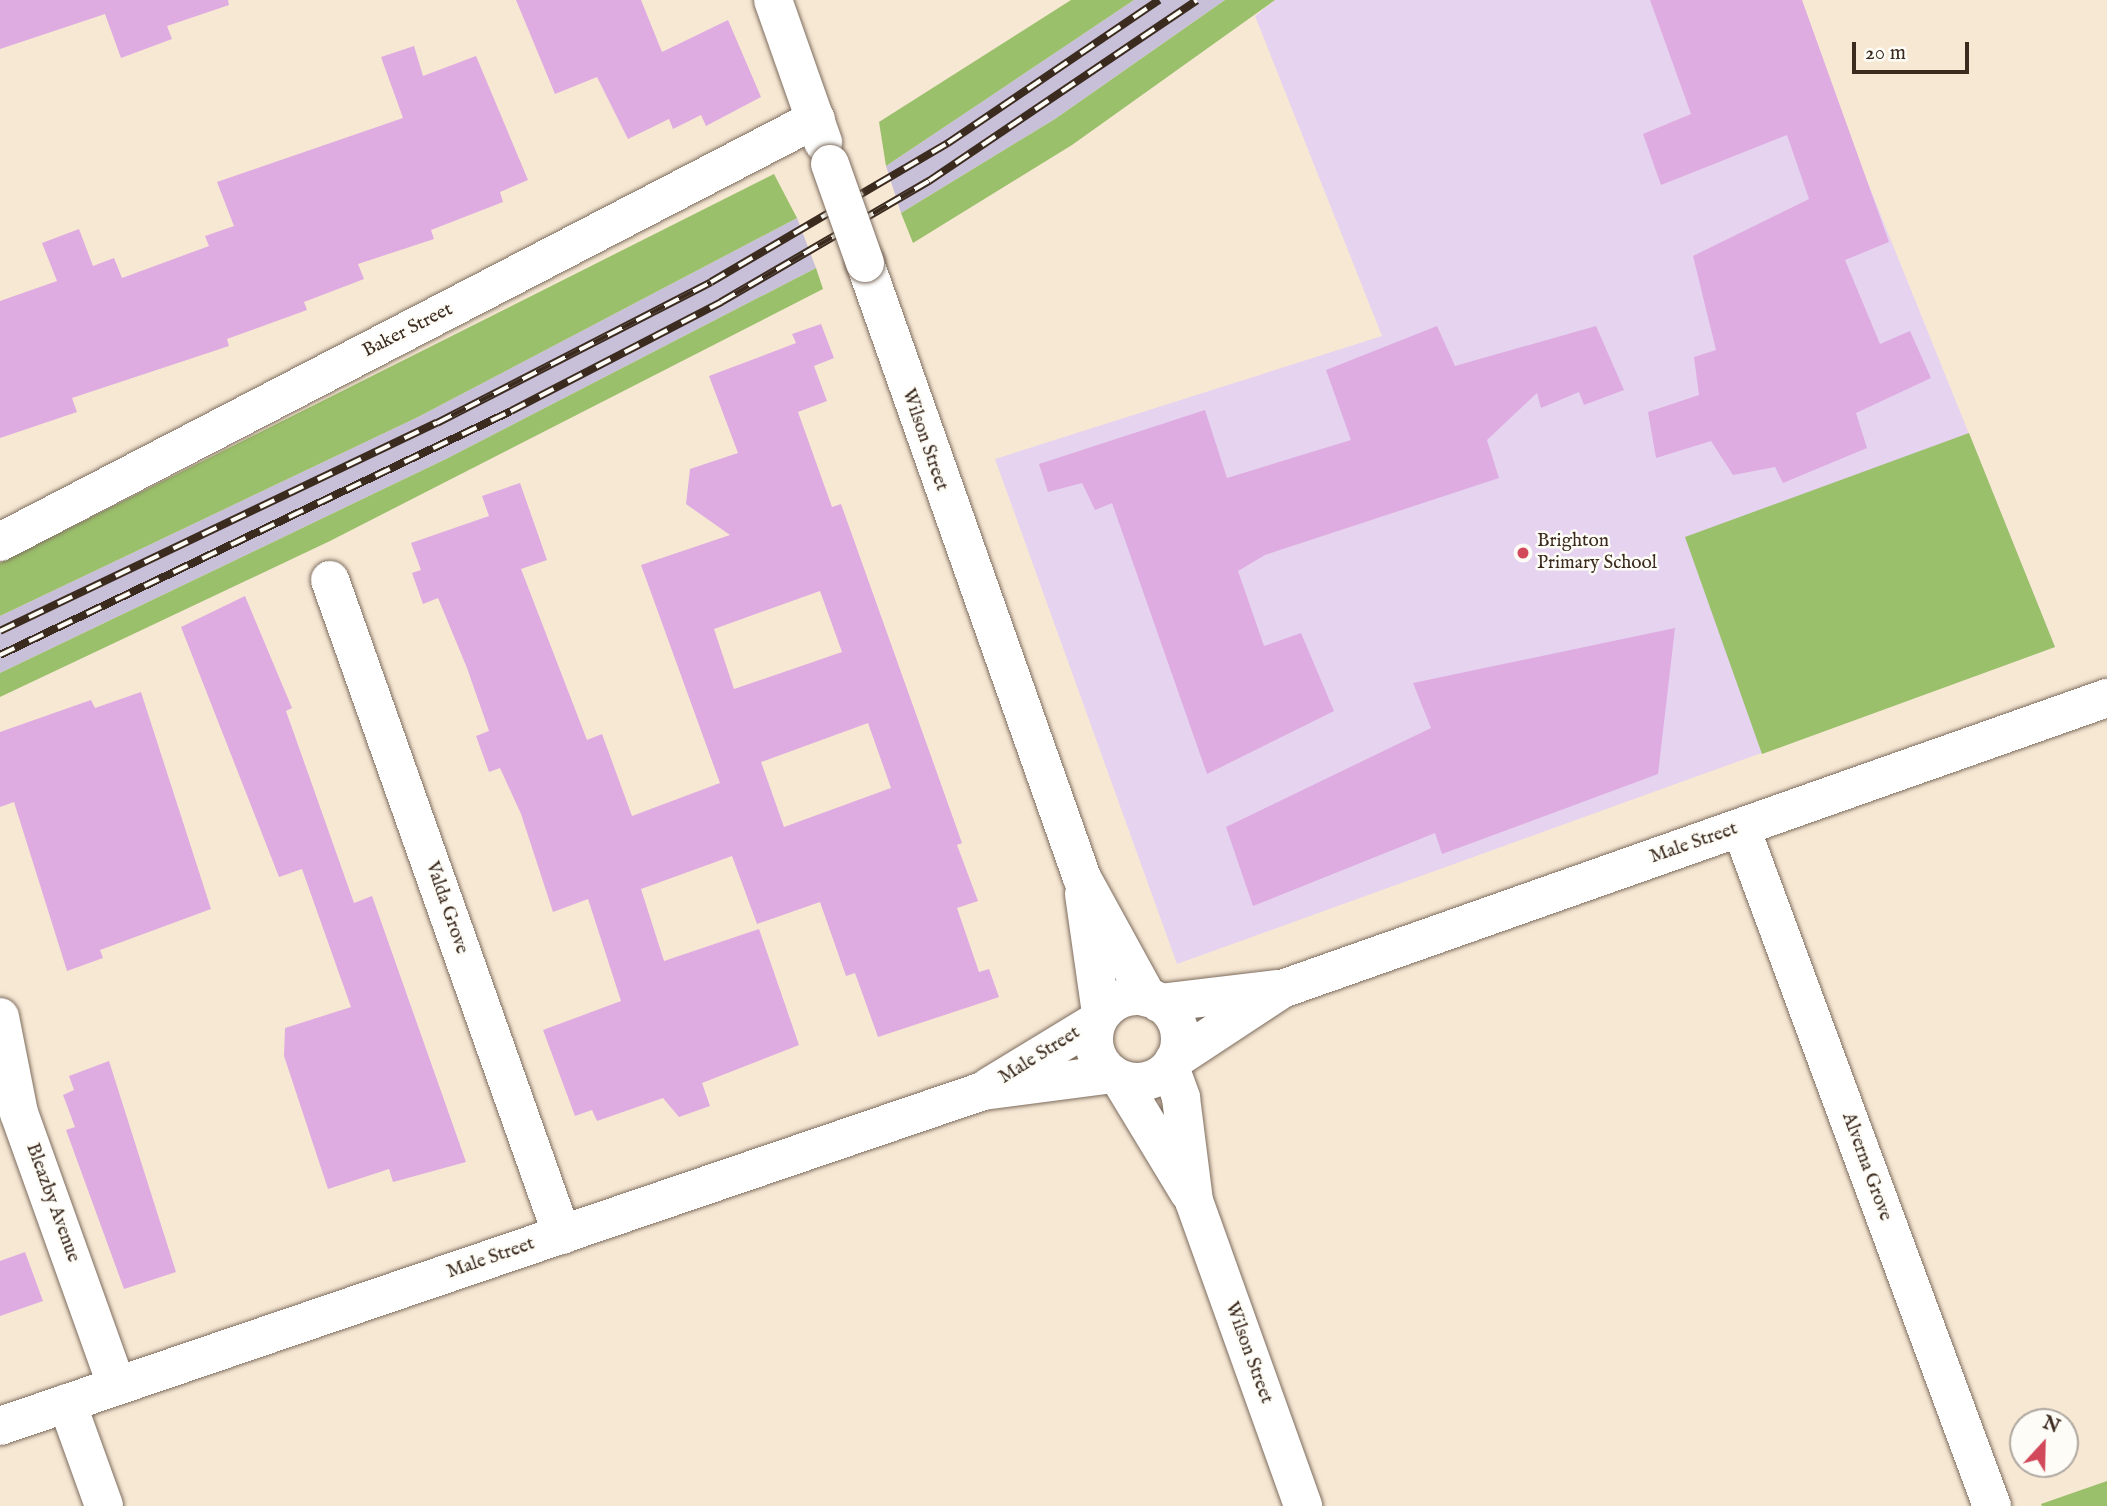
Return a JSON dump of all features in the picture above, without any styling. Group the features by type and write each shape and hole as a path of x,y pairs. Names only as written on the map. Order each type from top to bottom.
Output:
{"street":[{"name":"Wilson Street","path":"773,0 1082,878 1154,1000"},
{"name":"Baker Street","path":"0,542 816,119"},
{"name":"Valda Grove","path":"330,580 562,1235"},
{"name":"Male Street","path":"1154,1000 1282,989 2107,698"},
{"name":"Alverna Grove","path":"1741,828 1992,1506"},
{"name":"Wilson Street","path":"1082,878 1099,1018"},
{"name":"Male Street","path":"1172,1064 1282,989"},
{"path":"1122,999 1154,1000 1176,1023 1172,1064 1146,1081 1116,1077 1095,1051 1099,1018 1122,999"},
{"name":"Bleazby Avenue","path":"0,1017 19,1113 117,1386"},
{"name":"Male Street","path":"983,1091 1099,1018"},
{"name":"Wilson Street","path":"1172,1064 1181,1098 1194,1200 1303,1506"},
{"name":"Wilson Street","path":"1116,1077 1194,1200"},
{"name":"Male Street","path":"0,1426 983,1091 1116,1077"},
{"path":"67,1403 104,1506"}],"shaded area":[{"path":"1134,0 1225,0 1055,119 901,213 886,166"},
{"name":"Brighton Primary School","path":"1275,0 1794,0 2055,647 1177,964 995,459 1382,336 1255,16"},
{"path":"797,218 816,268 446,459 0,673 0,616 418,417"}],"green space":[{"path":"1071,0 1134,0 886,166 879,122"},
{"path":"1225,0 1275,0 1072,145 913,243 901,213 1055,119"},
{"path":"774,174 797,218 418,417 0,616 0,563"},
{"path":"816,268 823,289 330,541 0,697 0,673 446,459"},
{"path":"1969,433 2055,647 1762,754 1685,537"},
{"path":"2107,1481 2107,1506 2041,1504"}],"building":[{"path":"0,0 228,0 229,5 167,26 172,39 121,58 105,14 0,49"},
{"path":"516,0 641,0 662,52 728,20 761,97 706,126 701,115 673,129 669,119 628,139 597,77 555,94"},
{"path":"1650,0 1802,0 1889,242 1845,260 1880,344 1910,331 1931,378 1856,413 1867,448 1783,483 1775,467 1733,475 1711,441 1656,458 1648,412 1699,395 1694,357 1716,350 1693,256 1809,199 1787,135 1661,185 1643,134 1691,114"},
{"path":"414,46 423,76 476,56 528,180 500,192 503,202 431,230 434,239 358,264 364,279 304,302 307,310 227,339 229,346 72,398 77,412 0,438 0,301 57,281 42,243 79,229 93,266 114,258 122,278 209,246 205,236 234,226 217,182 403,118 381,57"},
{"path":"821,324 834,358 814,366 827,401 798,412 832,507 841,504 962,843 957,845 978,901 957,908 979,972 989,969 999,997 878,1037 855,973 846,976 820,902 757,924 732,856 641,889 664,961 759,929 799,1045 702,1083 710,1106 679,1117 663,1098 597,1121 592,1110 575,1116 543,1030 621,1001 588,899 553,912 521,814 500,768 489,772 476,736 489,731 438,598 423,604 412,573 421,570 411,543 489,516 482,496 520,483 547,560 521,569 587,740 602,734 632,816 720,783 641,565 730,535 686,504 690,469 738,453 709,376 796,343 792,334","holes":["820,591 842,652 734,689 714,629","868,723 891,788 784,827 761,762"]},
{"path":"1437,326 1455,366 1596,326 1624,390 1584,405 1579,392 1541,408 1537,393 1487,440 1499,478 1265,555 1238,571 1264,646 1301,633 1334,711 1207,774 1112,503 1095,510 1082,483 1048,492 1039,464 1205,410 1227,478 1351,440 1326,370"},
{"path":"245,596 292,708 286,711 354,903 372,896 466,1162 393,1182 389,1169 328,1189 284,1056 285,1028 351,1007 302,869 279,877 181,627"},
{"path":"1675,628 1658,774 1442,854 1435,833 1253,906 1226,827 1431,728 1413,683"},
{"path":"141,692 211,909 100,950 103,958 67,971 14,802 0,807 0,732 91,700 95,708"},
{"path":"109,1061 176,1272 124,1289 66,1130 75,1127 63,1095 74,1090 69,1076"},
{"path":"25,1252 43,1301 0,1316 0,1261"}],"railway":[{"path":"0,631 437,423 711,282 948,143 1159,0"},
{"path":"0,655 511,411 721,302 929,181 1197,0"}],"place":[{"name":"Brighton Primary School","path":"1523,553"}]}
